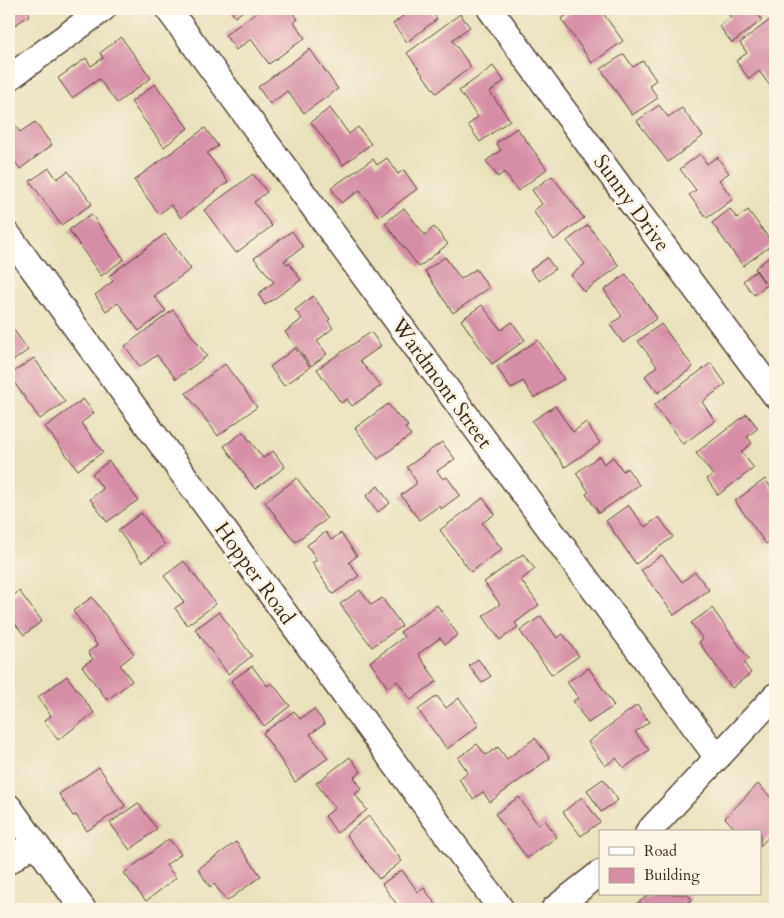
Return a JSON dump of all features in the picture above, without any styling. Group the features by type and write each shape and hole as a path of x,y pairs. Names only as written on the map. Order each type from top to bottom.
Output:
{"street":[{"path":"9,78 104,9"},
{"name":"Wardmont Street","path":"168,9 717,757"},
{"name":"Sunny Drive","path":"490,9 775,395"},
{"name":"Hopper Road","path":"9,236 501,909"},
{"path":"650,830 775,696"},
{"path":"9,806 83,909"},
{"path":"9,861 34,842"},
{"path":"554,909 599,874"}],"building":[{"path":"9,9 26,9 30,15 15,25 9,17"},
{"path":"229,9 246,9 235,17"},
{"path":"261,9 290,9 298,19 294,22 305,38 269,64 251,39 236,50 225,35"},
{"path":"397,9 429,9 437,19 407,42 393,24 403,16"},
{"path":"552,9 565,9 557,14"},
{"path":"576,9 583,9 586,13 593,9 600,9 623,41 592,63 561,19"},
{"path":"724,9 753,9 762,20 732,43 719,26 731,17"},
{"path":"460,14 470,27 452,40 471,67 436,93 407,53"},
{"path":"775,16 775,89 773,90 759,71 749,79 736,61 747,53 740,43"},
{"path":"121,37 151,78 117,103 99,79 72,98 58,78 86,58 91,66 103,58 100,53"},
{"path":"310,49 338,89 304,113 287,91 270,104 258,87"},
{"path":"624,54 633,67 643,61 656,80 649,85 658,98 632,115 601,69"},
{"path":"493,66 504,81 490,92 510,120 480,142 468,125 478,117 459,91"},
{"path":"155,84 188,128 164,147 131,102"},
{"path":"659,105 668,117 682,108 703,136 668,162 637,121"},
{"path":"330,108 349,134 358,127 371,144 343,165 311,122"},
{"path":"9,117 20,132 35,122 52,145 20,169 9,153"},
{"path":"205,128 218,146 207,153 228,182 181,218 171,205 159,214 134,180"},
{"path":"517,128 547,169 518,191 504,172 498,177 486,161 501,150 496,143"},
{"path":"700,154 707,164 717,157 729,173 719,180 733,199 707,218 689,195 696,190 680,169"},
{"path":"387,158 398,174 404,170 417,189 379,217 360,190 341,203 331,188 373,159 377,165"},
{"path":"49,168 57,179 68,171 92,204 61,225 30,181"},
{"path":"253,174 267,192 254,202 272,226 236,253 204,210"},
{"path":"552,176 584,218 554,240 533,211 542,204 532,190"},
{"path":"775,194 775,205 770,198"},
{"path":"404,208 425,235 434,227 448,244 419,267 385,223"},
{"path":"730,209 737,218 748,210 773,244 743,266 712,223"},
{"path":"91,214 124,259 101,276 69,230"},
{"path":"588,225 619,266 584,292 571,275 585,264 567,241"},
{"path":"292,231 303,247 284,261 287,264 289,263 301,280 265,305 258,294 274,282 254,258"},
{"path":"165,234 191,269 154,296 166,311 139,331 118,303 106,311 95,295 113,281 109,276"},
{"path":"775,253 775,296 767,285 754,295 743,281 756,271 764,282 755,268"},
{"path":"445,257 461,279 476,269 489,288 453,313 425,271"},
{"path":"547,258 555,269 539,281 530,270"},
{"path":"626,274 657,318 623,343 610,325 622,316 604,290"},
{"path":"313,296 330,319 328,321 333,328 317,341 327,354 311,366 285,332 302,319 295,310"},
{"path":"482,305 501,330 512,322 525,340 492,364 461,320"},
{"path":"173,310 207,356 176,379 157,355 140,367 125,346"},
{"path":"9,323 28,350 9,364"},
{"path":"661,324 693,367 658,393 645,376 657,366 638,341"},
{"path":"371,332 381,346 360,361 381,386 352,406 347,399 341,403 317,369"},
{"path":"538,340 564,379 534,398 523,381 511,389 497,367"},
{"path":"295,348 310,367 284,386 270,367"},
{"path":"34,358 65,402 40,419 9,375"},
{"path":"711,363 726,384 702,402 715,421 683,444 654,405"},
{"path":"225,364 257,407 218,436 186,393"},
{"path":"83,399 94,413 81,423 103,452 78,470 45,427"},
{"path":"388,404 408,426 405,428 411,435 378,459 355,428"},
{"path":"555,406 573,432 586,422 600,443 565,467 532,421"},
{"path":"747,414 758,428 747,437 752,443 741,452 754,468 718,495 707,479 713,475 696,453"},
{"path":"243,432 263,458 273,451 285,467 255,489 224,446"},
{"path":"442,442 455,459 437,471 443,479 447,477 460,495 441,509 439,506 419,520 401,495 416,484 407,467"},
{"path":"599,456 604,464 613,457 623,471 627,468 639,485 599,513 586,494 589,492 576,473"},
{"path":"109,461 138,500 107,522 90,499 103,489 92,474"},
{"path":"297,478 327,519 295,542 265,502"},
{"path":"765,479 775,494 775,538 766,544 735,501"},
{"path":"378,486 390,503 378,512 366,496"},
{"path":"483,498 495,514 482,523 502,549 471,572 440,530"},
{"path":"628,505 645,527 659,517 673,537 636,564 606,521"},
{"path":"141,513 165,545 142,562 118,530"},
{"path":"326,532 331,540 341,533 357,556 349,562 359,576 333,594 312,563 317,560 307,545"},
{"path":"523,554 535,569 521,580 539,605 515,623 518,627 500,640 483,616 500,604 484,582"},
{"path":"662,555 682,582 695,572 709,590 674,615 641,570"},
{"path":"184,561 216,604 187,625 175,608 184,602 164,576"},
{"path":"360,590 371,605 382,598 402,626 372,647 340,604"},
{"path":"19,591 42,621 24,635 9,616 9,599"},
{"path":"92,597 134,654 120,665 132,681 107,700 82,666 93,659 88,652 97,645 73,611"},
{"path":"437,605 458,635 445,644 440,638 418,654 437,681 411,700 397,681 388,688 370,662 404,637 400,632"},
{"path":"712,608 749,659 744,663 751,673 732,688 699,642 703,639 691,623"},
{"path":"219,612 252,656 228,674 195,629"},
{"path":"541,616 557,638 563,634 579,656 552,675 520,631"},
{"path":"478,659 491,676 482,683 469,666"},
{"path":"252,666 267,686 272,683 290,706 264,726 231,681"},
{"path":"589,668 614,706 588,723 573,701 578,698 567,682"},
{"path":"67,676 94,713 58,740 44,721 51,716 38,697"},
{"path":"437,696 446,708 459,698 479,725 447,749 418,710"},
{"path":"637,705 649,722 635,732 649,750 624,768 616,758 605,766 588,742"},
{"path":"314,709 325,724 310,734 328,758 295,782 263,733 294,711 300,719"},
{"path":"535,738 550,758 490,802 483,792 473,799 459,779 468,772 458,758 477,744 486,755 498,747 507,759"},
{"path":"350,757 361,772 354,777 362,789 355,794 367,810 337,833 325,816 335,808 316,783"},
{"path":"99,767 125,806 87,831 76,815 73,816 59,794"},
{"path":"603,779 618,800 601,812 587,790"},
{"path":"758,784 775,802 775,830 762,844 762,830 736,830 725,818"},
{"path":"519,797 538,825 545,820 557,837 527,858 495,814"},
{"path":"582,797 600,822 581,836 563,812"},
{"path":"138,803 157,829 130,850 110,823"},
{"path":"369,816 402,861 379,879 346,834"},
{"path":"169,839 181,854 166,865 176,878 146,901 124,873"},
{"path":"236,842 261,876 227,901 214,884 210,887 198,869"},
{"path":"402,870 418,892 424,888 439,909 400,909 382,884"},
{"path":"647,896 689,896 692,900 680,909 630,909"}]}
